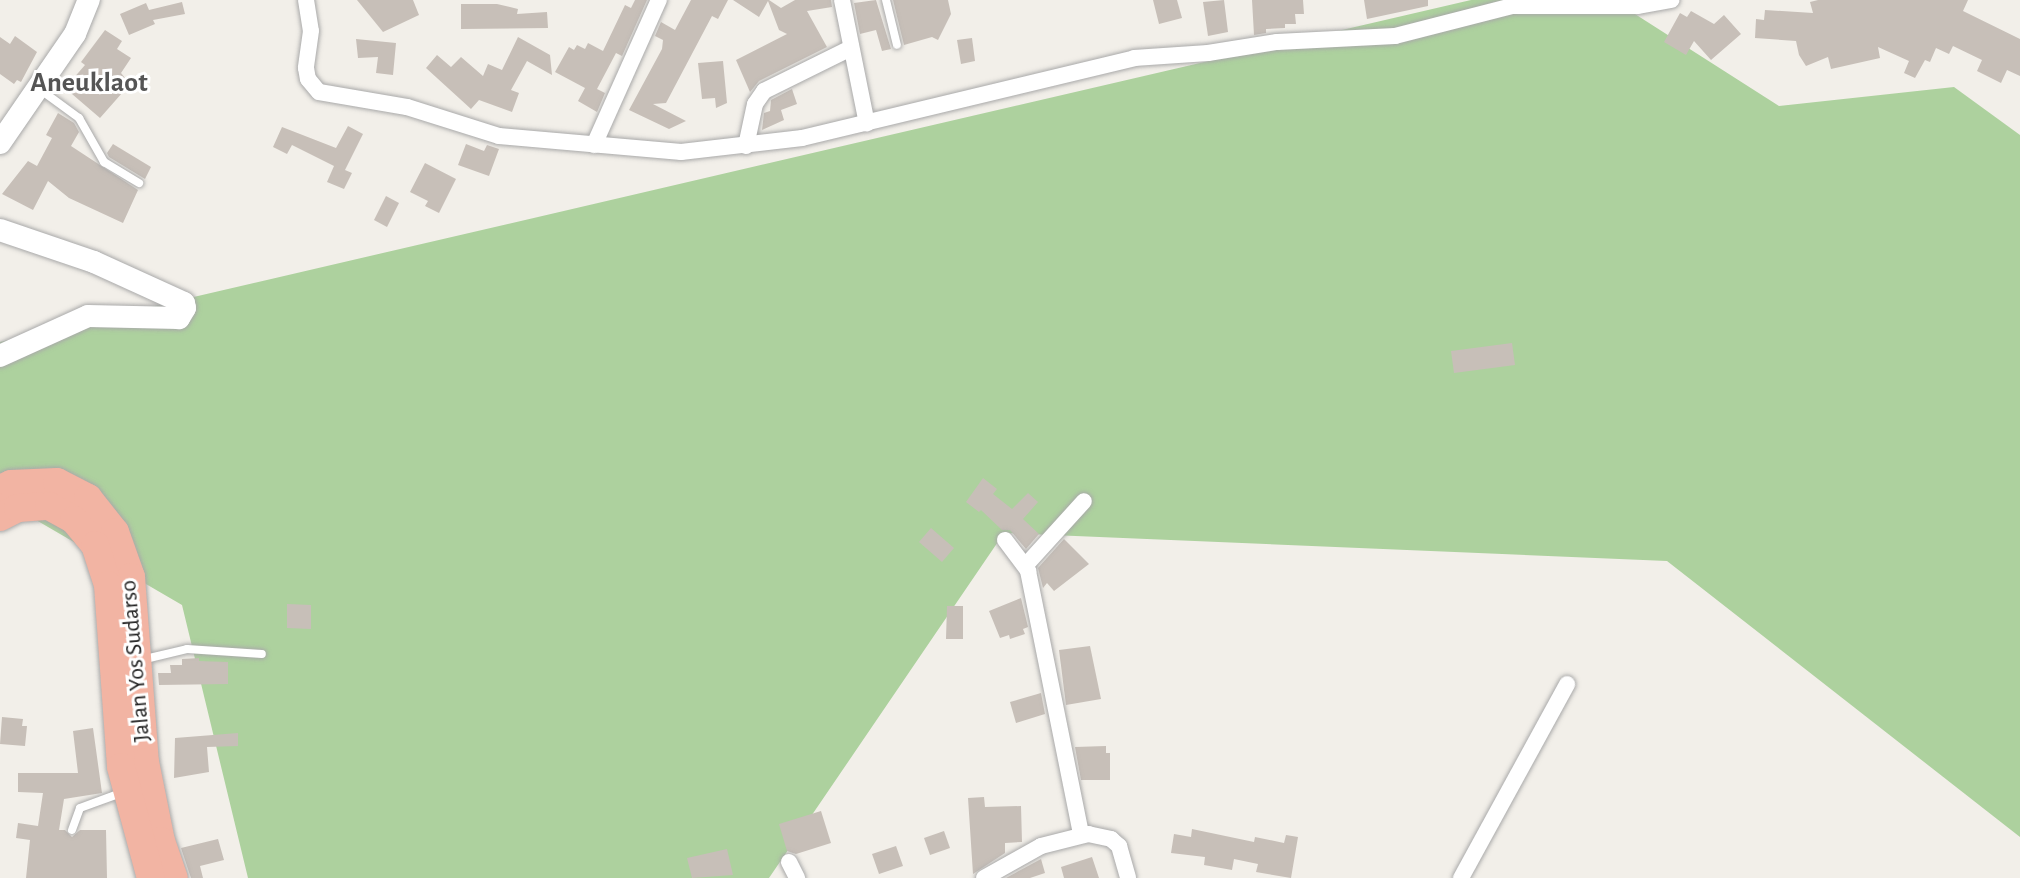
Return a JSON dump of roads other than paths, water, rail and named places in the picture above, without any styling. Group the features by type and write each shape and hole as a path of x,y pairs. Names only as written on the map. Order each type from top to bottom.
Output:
{"highway":[{"name":"Jalan Yos Sudarso","path":"0,489 23,483 57,482 88,498 115,532 131,577 145,762 161,841 174,878"},
{"name":"Jalan Yos Sudarso","path":"0,517 18,508 49,506 74,520 95,545 108,585 126,792 151,878"}],"street":[{"path":"306,0 311,31 306,68 308,79 319,92 407,107 499,136 681,152 746,146 867,124 1134,58 1208,53 1277,42 1395,36 1512,6 1637,6 1671,0"},
{"path":"594,145 659,0"},
{"path":"842,0 867,124"},
{"path":"0,143 94,2"},
{"path":"746,146 755,104 764,91 851,48"},
{"path":"0,230 94,262 182,302 185,308 179,318 88,316 0,356"},
{"path":"1026,565 1084,501"},
{"path":"1005,540 1026,565 1081,835"},
{"path":"1461,878 1567,684"},
{"path":"984,878 1041,846 1081,835 1111,839 1119,846 1128,878"},
{"path":"789,862 797,878"}],"lane":[{"path":"886,0 897,45"},
{"path":"37,88 79,118 104,162 139,183"},
{"path":"136,661 187,649 262,654"},
{"path":"72,830 80,808 126,792"}],"district":[{"name":"Aneuklaot","path":"89,83"}]}
